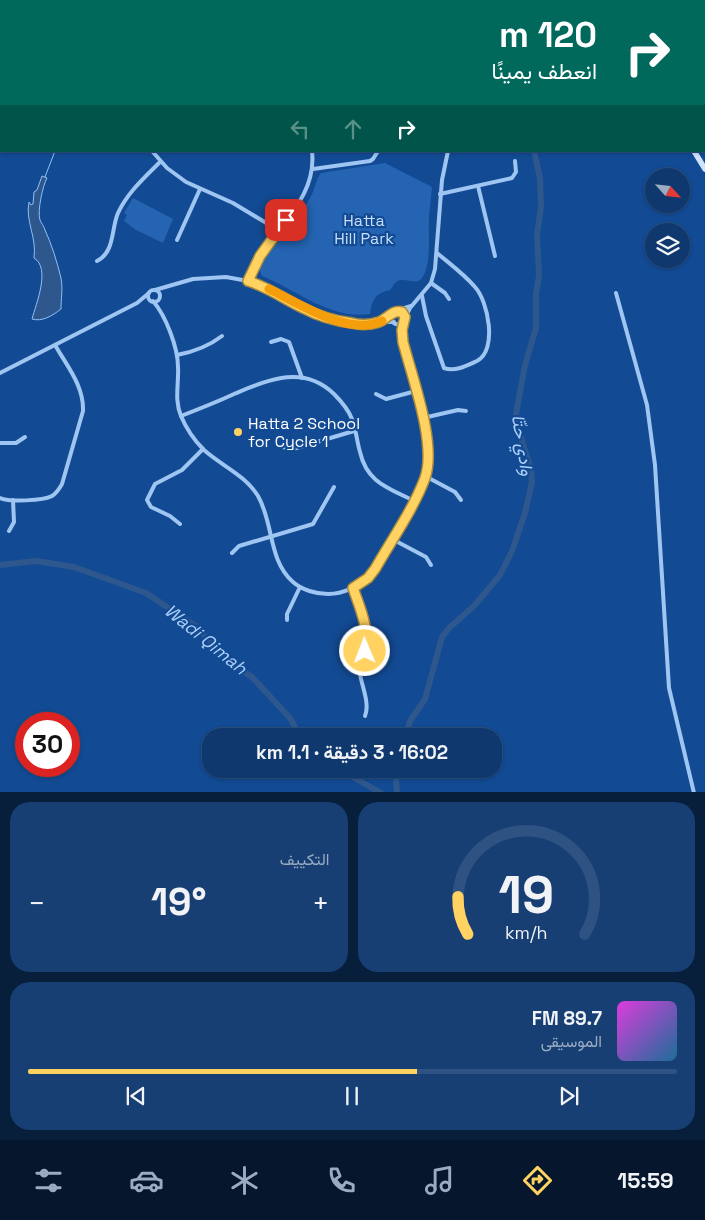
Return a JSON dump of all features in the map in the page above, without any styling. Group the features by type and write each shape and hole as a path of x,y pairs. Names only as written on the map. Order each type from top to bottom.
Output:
{"main road":[{"path":"696,152 705,169"},
{"path":"697,152 705,163"}],"street":[{"path":"153,152 160,162 186,182 233,203 278,230"},
{"path":"248,281 254,265 305,194 313,169 312,152"},
{"path":"313,169 370,161 374,159 378,152"},
{"path":"380,322 413,304 422,296 431,283 437,253 440,194 448,152"},
{"path":"440,194 512,178 516,172 515,161"},
{"path":"97,261 104,258 110,246 113,230 122,205 132,191 160,162"},
{"path":"478,186 495,256"},
{"path":"176,240 200,189"},
{"path":"422,296 426,316 444,368 452,370 479,359 486,351 490,341 484,301 476,288 437,253"},
{"path":"0,373 137,302 155,290 207,277 226,277 248,281 264,287 304,309 330,319 363,325 380,322 400,324 404,320"},
{"path":"431,283 445,293 449,299"},
{"path":"137,302 152,301 160,298 172,285"},
{"path":"155,290 159,292 161,311 177,355 176,400 187,428 203,449 236,472 249,484 263,508 275,554 285,573 300,587 323,594 336,594 353,588 368,578 414,501 426,476 428,442 402,330 404,320 413,304"},
{"path":"149,293 148,297 161,311"},
{"path":"616,293 648,405 655,465 669,688 694,792"},
{"path":"398,311 402,312 404,320"},
{"path":"392,314 394,323 402,330"},
{"path":"177,355 190,353 222,336"},
{"path":"271,342 281,339 289,342 302,378"},
{"path":"0,498 13,500 45,498 57,492 62,484 83,411 83,403 79,386 55,345"},
{"path":"181,416 275,378 302,378 314,381 329,389 342,402 352,419 363,463 371,476 377,482 414,501"},
{"path":"376,394 386,399 416,391"},
{"path":"423,418 457,410 466,411"},
{"path":"284,447 292,449 354,430"},
{"path":"0,443 16,443 24,437"},
{"path":"180,524 170,516 151,507 147,500 155,484 182,470 203,449"},
{"path":"426,476 456,493 461,500"},
{"path":"232,553 239,546 314,523 334,487"},
{"path":"9,531 14,522 13,500"},
{"path":"392,539 426,557 431,565"},
{"path":"287,620 287,614 300,587"},
{"path":"353,588 363,619 367,641 360,661 360,672 367,708 365,716"}],"green space":[{"name":"Hatta Hill Park","path":"385,163 432,187 427,265 420,280 397,281 390,290 375,298 370,314 355,315 327,308 262,276 259,269 263,260 305,206 321,173"},
{"path":"133,198 173,219 163,243 136,230 124,221 127,215 124,213"}],"shaded area":[{"path":"42,176 47,178 41,198 39,216 56,260 61,278 62,294 61,309 47,318 36,320 32,319 42,278 39,263 34,258 34,243 28,209 29,202 31,205 33,204 34,192 37,190"}],"waterway":[{"path":"45,177 55,152"},
{"name":"وادي حتّا","path":"408,728 410,721 425,699 442,637 449,628 474,606 500,575 512,551 525,513 532,482 531,470 517,424 516,414 525,365 536,328 536,293 539,276 537,235 541,207 540,178 534,152"},
{"name":"Wadi Qimah","path":"0,565 36,561 74,567 146,593 194,625 234,665 252,677 290,718 296,728"},
{"name":"Wadi Qimah","path":"355,778 379,792"},
{"name":"وادي حتّا","path":"396,778 397,792"}],"slow traffic":[{"path":"269,289 304,309 330,319 363,325 382,321"}],"place":[{"name":"Hatta 2 School for Cycle 1","path":"238,432"}],"route":[{"path":"286,220 254,265 248,281 275,292 304,309 330,319 363,325 380,322 395,311 404,313 403,342 428,442 426,476 414,501 375,569 368,578 353,588 363,619 367,641 365,651"}]}
